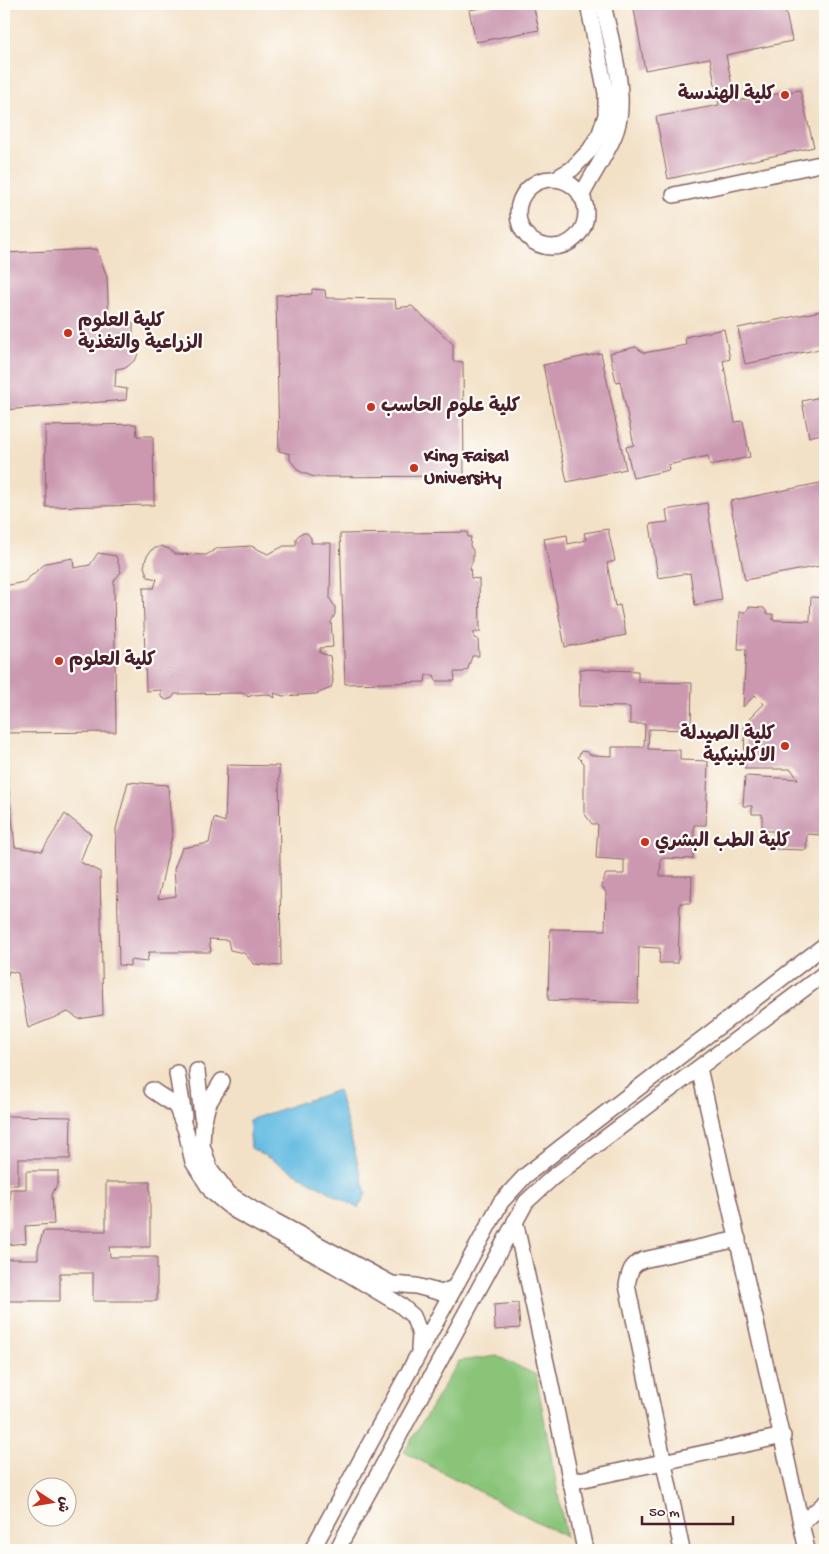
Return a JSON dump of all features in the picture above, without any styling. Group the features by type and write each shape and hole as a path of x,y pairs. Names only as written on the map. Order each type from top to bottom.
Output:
{"street":[{"path":"555,179 570,184 581,197 586,211 582,228 572,240 565,244 549,247 534,241 522,230 518,214 521,198 532,186 539,182 555,179 572,169 590,150 600,133 606,115 606,93 588,4"},
{"path":"581,197 615,134 621,112 621,93 603,4"},
{"path":"674,194 825,162"},
{"path":"312,1550 501,1202 525,1176 825,945"},
{"path":"337,1550 442,1360 526,1202 552,1178 825,973"},
{"path":"698,1068 808,1550"},
{"path":"197,1071 203,1124 202,1145 210,1169 230,1194 254,1210 392,1284 416,1286 442,1293 453,1288"},
{"path":"177,1073 185,1128 193,1162 212,1192 234,1210 334,1265 399,1304 413,1316 420,1334 418,1353"},
{"path":"203,1124 208,1104 222,1080"},
{"path":"152,1090 176,1106 185,1128"},
{"path":"515,1222 585,1550"},
{"path":"682,1550 627,1285 629,1273 634,1264 643,1260 738,1240"},
{"path":"570,1482 783,1436"},
{"path":"802,1523 825,1503"}],"green space":[{"path":"497,1356 536,1375 566,1537 404,1452 459,1361"}],"water":[{"path":"338,1090 366,1194 358,1208 251,1148 249,1120"}],"building":[{"path":"493,4 533,4 539,30 476,42 469,10 493,6"},
{"name":"كلية الهندسة","path":"633,4 784,4 792,41 726,55 735,101 800,90 814,147 668,179 656,117 719,105 710,58 645,70"},
{"name":"كلية العلوم الزراعية والتغذية","path":"97,249 107,277 109,324 133,323 133,342 142,342 136,359 127,367 116,369 115,387 127,389 126,400 4,410 4,253"},
{"name":"كلية علوم الحاسب","path":"312,289 325,290 326,298 395,299 396,308 412,306 453,344 453,361 463,362 464,476 314,477 299,471 290,460 290,454 279,451 276,295 312,294"},
{"path":"825,310 825,348 745,364 738,328"},
{"path":"724,329 730,359 723,361 735,422 743,421 750,457 710,465 708,456 668,465 669,470 633,478 626,447 634,445 620,381 616,382 610,353 636,347 644,353 686,345 685,337"},
{"path":"601,353 626,469 567,482 543,365"},
{"path":"825,396 825,433 809,437 802,401"},
{"path":"136,424 137,436 153,436 154,505 46,507 45,426"},
{"path":"825,482 825,565 745,580 730,501"},
{"path":"707,503 722,600 695,605 690,573 658,578 650,524 668,522 666,510"},
{"path":"608,529 615,561 607,563 615,606 620,605 626,635 565,647 544,539 567,535 568,544 586,540 584,533"},
{"path":"467,532 468,537 471,537 470,546 473,550 473,560 470,567 471,578 479,579 480,632 474,632 474,638 478,639 479,656 472,656 468,669 463,672 454,672 455,681 436,681 434,675 426,675 425,682 345,684 340,534"},
{"path":"301,533 307,533 311,538 311,543 331,543 330,599 335,607 335,614 331,622 333,647 320,648 320,653 330,656 333,681 331,688 316,694 283,696 274,693 275,698 267,694 248,697 245,693 175,694 172,698 166,700 161,697 161,690 146,691 143,588 154,588 157,579 148,577 144,567 146,558 151,550 161,546 175,554 206,555 218,548 251,546 268,554 284,546 296,546 296,538"},
{"name":"كلية العلوم","path":"98,553 116,556 121,572 114,581 116,732 4,733 4,586 24,582 46,563 73,558 74,568 90,565"},
{"name":"كلية الصيدلة الاكلينيكية","path":"811,597 825,598 825,830 821,830 821,835 807,834 806,850 774,849 775,831 762,831 762,814 752,814 752,806 743,806 745,776 798,779 791,769 745,769 744,724 764,704 755,695 743,707 746,649 738,649 740,612 746,612 749,607 764,608 768,614 773,614 773,620 810,621"},
{"name":"كلية الطب البشري","path":"580,669 638,671 638,682 692,683 691,730 649,729 648,749 680,750 680,760 708,761 706,825 694,825 693,859 661,858 660,876 692,876 691,903 680,903 678,963 659,963 660,948 639,947 638,1003 548,1000 550,929 605,930 606,892 601,886 606,874 624,874 624,860 596,858 598,824 592,824 584,813 584,763 578,757 581,751 591,755 612,756 612,747 644,747 645,724 630,724 630,707 579,706"},
{"path":"227,765 279,766 281,966 254,964 244,953 230,950 228,940 209,939 211,952 149,952 147,962 130,960 130,966 119,965 116,829 128,782 168,785 172,835 158,899 176,896 174,869 182,848 209,843 214,818 225,822"},
{"path":"7,771 15,847 42,851 65,814 91,834 80,862 100,872 103,1015 79,1019 68,1012 28,1028 18,973 9,971 4,987 4,773"},
{"path":"5,1116 71,1117 70,1159 18,1159 18,1185 4,1185"},
{"path":"26,1171 58,1171 58,1182 52,1195 54,1224 25,1226 26,1243 5,1245 5,1234 10,1224 10,1189 26,1189"},
{"path":"106,1182 150,1182 150,1247 109,1247 110,1257 157,1257 157,1301 93,1301 93,1273 60,1273 60,1301 4,1301 4,1259 38,1259 38,1250 43,1231 106,1231"},
{"path":"518,1303 520,1328 495,1330 494,1305"}],"place":[{"name":"كلية الهندسة","path":"785,95"},
{"name":"كلية العلوم الزراعية والتغذية","path":"68,333"},
{"name":"كلية علوم الحاسب","path":"371,407"},
{"name":"King Faisal University","path":"414,468"},
{"name":"كلية العلوم","path":"59,661"},
{"name":"كلية الصيدلة الاكلينيكية","path":"785,746"},
{"name":"كلية الطب البشري","path":"645,842"}]}
